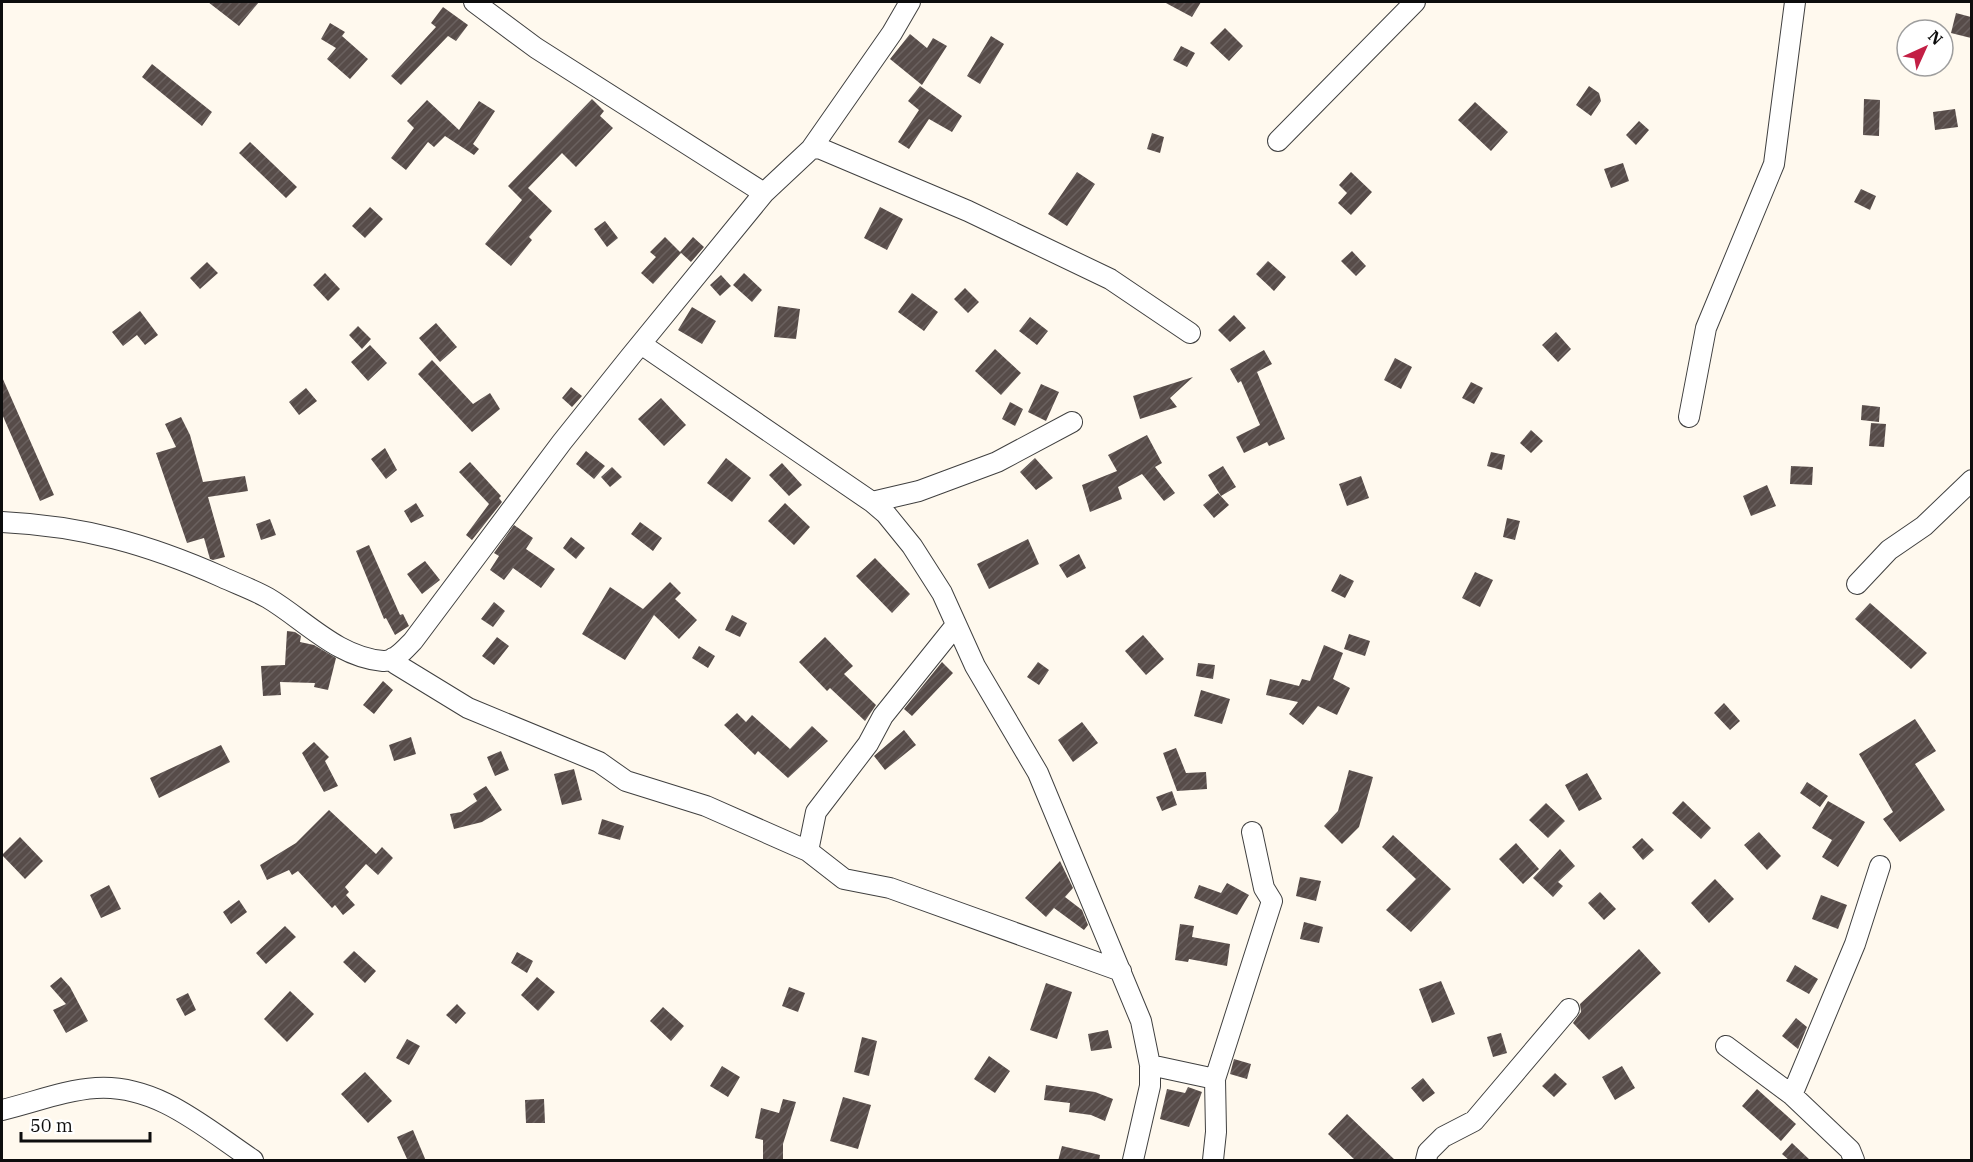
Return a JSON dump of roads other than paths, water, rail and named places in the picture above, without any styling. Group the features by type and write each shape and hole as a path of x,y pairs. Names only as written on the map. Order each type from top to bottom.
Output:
{"street":[{"path":"474,2 536,48 764,193"},
{"path":"2,522 45,524 121,538 201,568 268,598 318,635 362,655 385,661 393,658 413,641 562,442 764,193 811,148 892,33 910,2"},
{"path":"1278,141 1415,2"},
{"path":"1689,417 1706,328 1774,164 1795,2"},
{"path":"811,148 819,148 838,155 958,206 1110,279 1190,333"},
{"path":"641,344 872,502 886,514 912,546 942,593 975,666 1038,773 1141,1021 1150,1065 1150,1086 1133,1161"},
{"path":"872,502 919,490 997,462 1072,422"},
{"path":"1857,584 1889,550 1924,526 1971,480"},
{"path":"808,851 816,812 868,744 883,716 956,625"},
{"path":"393,658 396,664 468,708 599,762 626,781 706,806 808,851 844,879 891,888 1120,971"},
{"path":"1214,1161 1215,1078 1272,901 1264,888 1252,832"},
{"path":"1792,1095 1855,944 1880,866"},
{"path":"1426,1161 1428,1152 1443,1137 1474,1121 1569,1009"},
{"path":"1726,1046 1792,1095 1850,1150 1854,1161"},
{"path":"1150,1065 1215,1078"},
{"path":"2,1110 94,1088 126,1088 164,1101 253,1161"}]}
